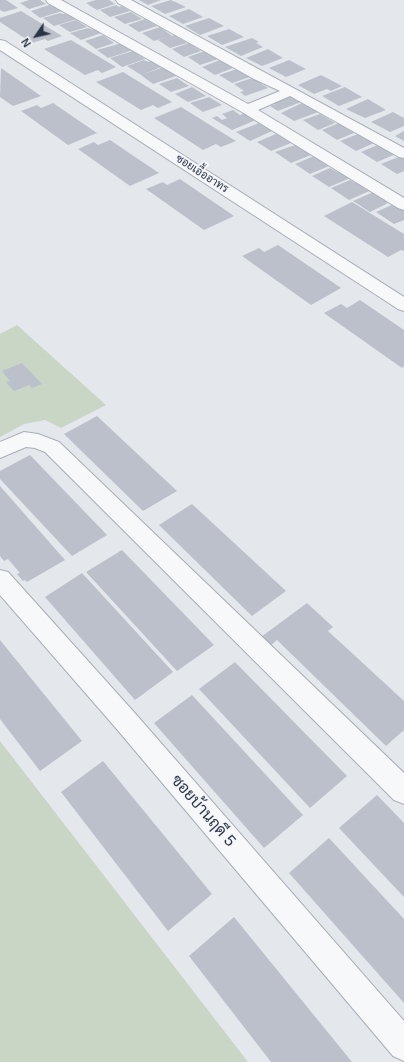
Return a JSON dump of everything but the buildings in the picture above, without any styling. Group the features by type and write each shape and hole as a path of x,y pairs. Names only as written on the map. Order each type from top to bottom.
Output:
{"street":[{"path":"52,0 247,108 404,205"},
{"path":"122,0 404,154"},
{"name":"ซอยเอื้ออาทร","path":"0,44 404,305"},
{"path":"247,108 291,91"},
{"path":"0,451 24,439 38,441 52,446 404,791"},
{"name":"ซอยบ้านฤดี 5","path":"0,580 124,719 404,1045"}],"green space":[{"path":"17,325 106,405 61,428 45,420 24,424 0,437 0,334"},
{"path":"0,741 248,1062 0,1062"}]}
